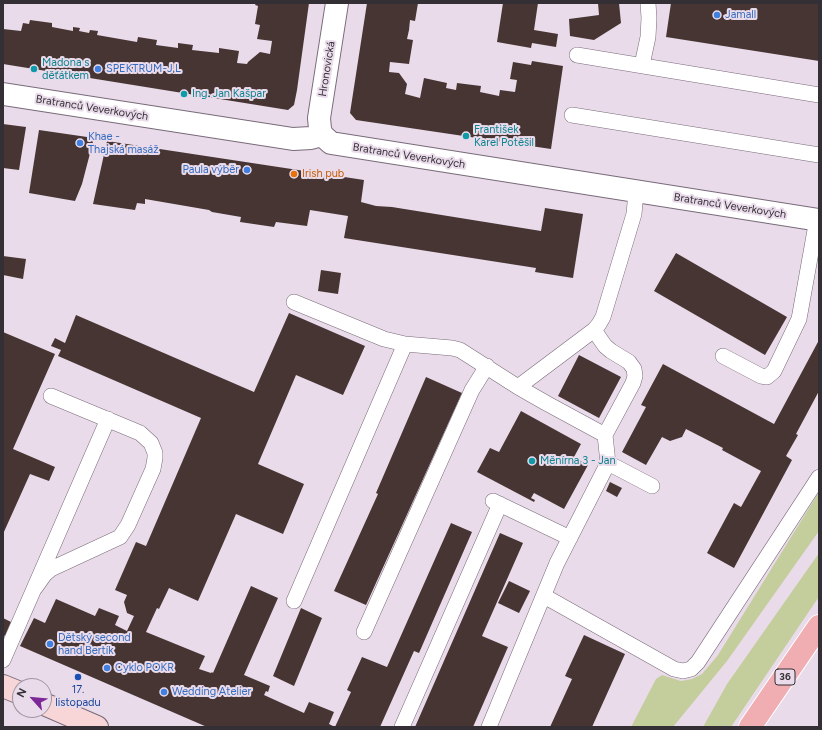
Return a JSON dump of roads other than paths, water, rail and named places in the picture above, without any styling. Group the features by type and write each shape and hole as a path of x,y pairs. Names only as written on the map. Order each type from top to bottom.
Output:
{"main road":[{"name":"36","path":"750,727 819,626"},
{"path":"52,707 97,727"}],"street":[{"name":"Hronovická","path":"322,135 319,118 337,3"},
{"name":"Bratranců Veverkových","path":"3,94 293,139 311,138 322,135 331,143 345,146 818,219"}],"lane":[{"path":"642,65 648,27 648,3"},
{"path":"578,55 819,95"},
{"path":"572,115 819,155"},
{"path":"518,386 594,330 603,317 634,214 636,192"},
{"path":"723,356 761,376 767,377 774,371 799,319 818,219"},
{"path":"294,302 374,336 405,344 460,350 546,404 605,436"},
{"path":"490,727 557,563 608,464 605,436 633,383 635,376 634,369 629,362 610,351 594,330"},
{"path":"294,601 405,344"},
{"path":"364,632 472,390 487,366"},
{"path":"35,588 51,568 120,537 128,526 153,469 155,458 155,453 151,443 137,431 51,396"},
{"path":"3,660 108,419"},
{"path":"608,464 652,486"},
{"path":"544,596 674,669 683,671 691,669 698,662 819,477"},
{"path":"402,727 496,502 570,538"}],"place":[{"name":"Jamall","path":"717,15"},
{"name":"Madona s děťátkem","path":"34,69"},
{"name":"SPEKTRUM-J.L","path":"98,69"},
{"name":"Ing. Jan Kašpar","path":"184,94"},
{"name":"František Karel Potěšil","path":"466,136"},
{"name":"Khae - Thajská masáž","path":"80,143"},
{"name":"Paula výběr","path":"247,170"},
{"name":"Irish pub","path":"294,174"},
{"name":"Měnírna 3 - Jan","path":"532,461"},
{"name":"Dětský second hand Bertík","path":"50,644"},
{"name":"Cyklo POKR","path":"107,668"},
{"name":"17. listopadu","path":"78,677"},
{"name":"Wedding Atelier","path":"164,692"}]}
